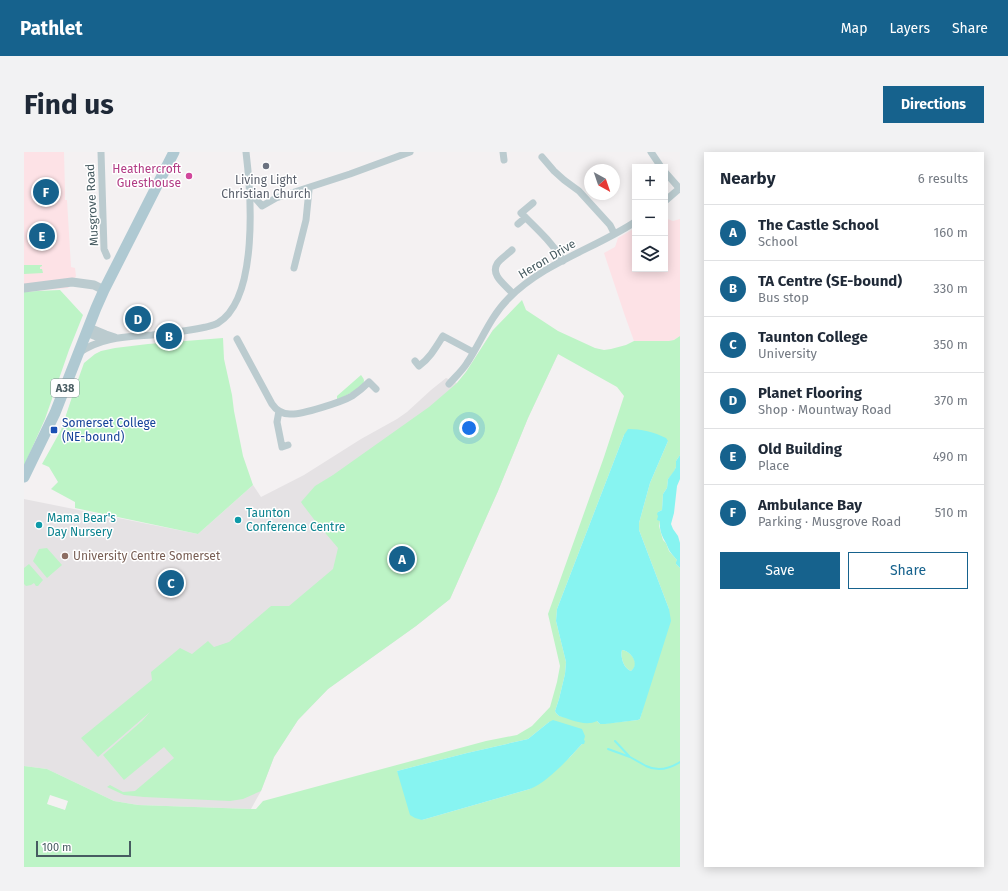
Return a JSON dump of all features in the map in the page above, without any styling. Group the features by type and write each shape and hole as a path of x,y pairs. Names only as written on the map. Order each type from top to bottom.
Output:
{"main road":[{"name":"A38","path":"24,477 53,417 104,290 174,152"}],"street":[{"name":"Musgrove Road","path":"101,152 104,249 107,256"},
{"path":"78,354 87,347 104,340 191,330 217,324 230,311 242,288 247,267 250,209 246,152"},
{"path":"256,199 262,206 276,198 350,174 410,152"},
{"path":"503,152 504,160"},
{"path":"652,152 659,164"},
{"path":"542,157 559,175 579,191 610,225 614,233"},
{"path":"666,200 680,188 668,175"},
{"path":"294,268 306,220 308,188"},
{"path":"533,203 521,213 554,247 563,261"},
{"path":"518,224 525,218"},
{"name":"Heron Drive","path":"449,384 460,373 474,352 491,321 513,294 539,273 632,224"},
{"path":"512,250 497,264 496,274 513,294"},
{"path":"24,288 72,282 94,285 104,290"},
{"path":"88,330 117,338"},
{"path":"88,330 104,340"},
{"path":"419,366 431,356 445,332 474,352"},
{"path":"237,338 272,404 277,410 290,414 303,413 336,403 351,396 367,380 376,389"},
{"path":"280,411 277,422 282,447 288,445"}],"shaded area":[{"path":"24,152 64,152 65,200 67,200 71,267 75,268 76,276 68,288 24,292"},
{"path":"668,219 673,221 680,219 680,336 674,340 634,341 604,253 615,247 618,238 632,230 632,272 668,272"},
{"path":"493,330 558,354 528,418 498,491 450,599 416,626 328,689 298,720 274,757 261,791 251,809 138,805 114,801 47,769 24,766 24,499 198,534 253,485 261,497 304,475 361,439 397,419 446,378 457,383 466,372"}],"green space":[{"path":"24,265 42,265 40,269 42,269 43,273 24,274"},
{"path":"60,290 83,315 45,419 24,466 24,292"},
{"path":"522,300 526,310 558,331 595,348 604,350 611,349 634,341 669,341 680,336 680,455 676,461 674,472 668,479 667,488 663,494 662,510 658,512 660,521 659,526 663,540 669,551 677,560 676,564 680,568 680,867 24,867 24,766 47,769 114,801 138,805 256,809 263,801 486,741 517,735 532,726 550,707 560,666 548,614 624,396 617,387 558,354 528,418 498,491 450,599 416,626 328,689 298,720 274,757 261,791 243,799 230,801 124,795 107,787 110,785 123,792 135,791 174,758 164,747 124,780 103,755 142,721 150,712 98,757 81,738 152,680 151,672 180,648 192,654 208,641 214,647 229,642 271,606 289,606 333,569 338,548 301,502 315,486 333,475 429,407 457,383 466,372 493,330","holes":["624,435 668,441 650,483 639,523 639,530 669,609 640,719 600,724 597,721 559,716 555,711 565,674 566,662 556,621 557,609","549,722 582,744 570,757 530,789 422,820 397,771 528,739","50,795 68,801 65,810 47,804"]},
{"path":"223,338 224,359 243,456 253,485 198,534 75,508 75,502 51,489 58,482 49,467 42,464 61,430 84,363 101,351 115,348"},
{"path":"361,375 364,381 363,384 337,400 337,396"},
{"path":"47,548 62,565 47,578 33,561 39,549"},
{"path":"29,564 43,580 38,586 34,583 26,586 24,584 24,568"},
{"path":"622,650 629,653 634,658 635,665 631,671 626,668 623,662"}],"water":[{"path":"628,429 647,431 666,438 668,441 650,483 639,523 639,530 669,609 671,621 640,719 605,724 600,724 597,721 592,723 583,723 559,716 555,711 565,674 566,662 556,621 557,609 624,435","holes":["622,650 633,658 635,665 631,671 626,668 622,659"]},
{"path":"680,455 680,479 677,486 674,513 671,524 680,543 680,568 676,564 677,560 669,550 662,535 660,521 657,520 657,514 662,510 663,494 667,488 668,479 676,467 676,461"},
{"path":"553,720 582,729 585,736 585,741 584,744 582,744 558,769 537,786 422,820 410,815 397,771 528,739"}],"waterway":[{"path":"615,741 629,756"},
{"path":"608,749 630,757 646,766"},
{"path":"646,766 655,769 663,769 680,762"}],"place":[{"name":"Living Light Christian Church","path":"266,166"},
{"name":"Heathercroft Guesthouse","path":"189,176"},
{"name":"Ambulance Bay","path":"46,192"},
{"name":"Old Building","path":"42,236"},
{"name":"Planet Flooring","path":"138,319"},
{"name":"TA Centre (SE-bound)","path":"169,336"},
{"name":"Somerset College (NE-bound)","path":"54,430"},
{"name":"Taunton Conference Centre","path":"238,520"},
{"name":"Mama Bear's Day Nursery","path":"39,525"},
{"name":"University Centre Somerset","path":"65,556"},
{"name":"The Castle School","path":"402,559"},
{"name":"Taunton College","path":"171,583"}]}
